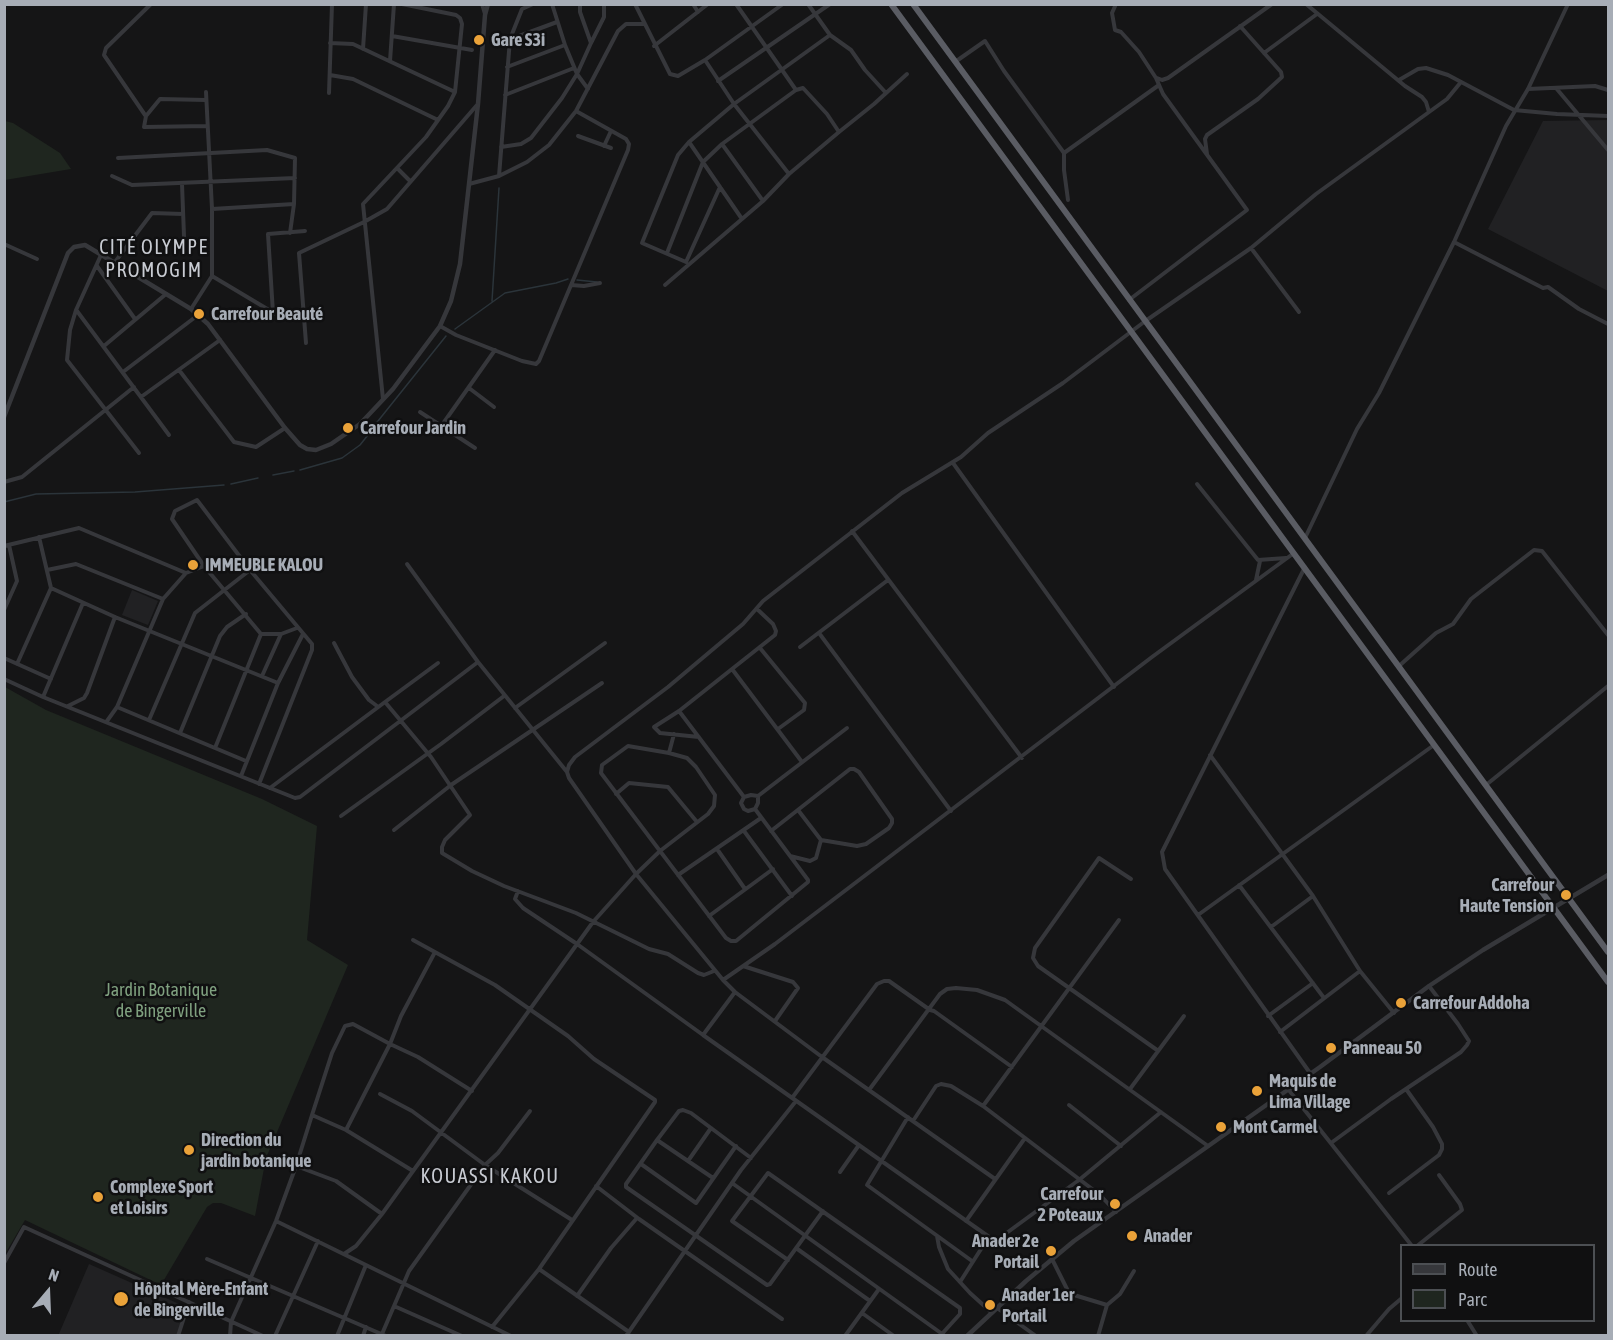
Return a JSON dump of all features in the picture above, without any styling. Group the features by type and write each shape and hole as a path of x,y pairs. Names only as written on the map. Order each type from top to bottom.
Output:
{"highway":[{"path":"891,4 1295,552 1608,982"},
{"path":"912,4 1608,952"}],"street":[{"path":"146,116 104,55 106,48 151,4"},
{"path":"329,93 332,4"},
{"path":"363,49 366,4"},
{"path":"390,62 394,4"},
{"path":"383,399 363,204 426,137 455,92 462,24 460,18 449,13 402,4"},
{"path":"482,4 485,15"},
{"path":"4,417 68,253 74,247 85,245 190,309 208,324 300,445 316,450 331,444 360,424 383,399 440,326 450,301 460,264 478,104 485,15 488,4"},
{"path":"499,176 510,39 522,9 533,4"},
{"path":"552,4 574,68 588,89"},
{"path":"580,4 580,12 591,42"},
{"path":"501,147 521,144 531,138 562,98 577,74 604,17 604,4"},
{"path":"635,4 670,74 678,76 705,60 783,4"},
{"path":"693,4 698,12"},
{"path":"654,46 708,4"},
{"path":"736,4 796,90"},
{"path":"808,4 830,35 851,50 886,93"},
{"path":"718,81 830,4"},
{"path":"1116,4 1113,14 1115,30 1121,32 1139,52 1164,94 1246,208 1246,213 1128,300"},
{"path":"1156,78 1162,80 1167,78 1272,4"},
{"path":"1306,4 1422,97 1429,112"},
{"path":"1305,539 1357,429 1379,393 1454,242 1514,110 1528,89 1568,4"},
{"path":"1264,54 1317,14"},
{"path":"510,39 557,22"},
{"path":"469,184 499,176 527,162 549,145 576,111 618,31 626,24 645,24"},
{"path":"1207,155 1205,139 1207,135 1281,79 1281,72 1240,26"},
{"path":"720,187 686,262 642,243 678,155 689,142 734,104 830,35"},
{"path":"392,36 472,50"},
{"path":"954,62 985,41 1064,153 1068,200"},
{"path":"330,43 353,44 455,92"},
{"path":"507,67 565,45"},
{"path":"705,60 734,104 789,174"},
{"path":"505,95 574,68"},
{"path":"1399,80 1422,68 1434,70 1514,110 1608,116"},
{"path":"665,285 764,201 789,174 907,74"},
{"path":"330,75 352,80 438,120"},
{"path":"567,772 575,757 668,687 743,624 763,601 852,531 902,493 952,463 987,433 1063,383 1144,322 1251,248 1316,194 1454,94 1461,82"},
{"path":"1064,153 1159,85"},
{"path":"1528,89 1600,86 1608,90"},
{"path":"667,253 703,162 722,144 796,90 803,88 827,114 839,132"},
{"path":"1556,88 1608,150"},
{"path":"190,309 212,276 212,209 206,92"},
{"path":"206,100 160,99 146,116 144,127 207,126"},
{"path":"306,343 299,253 364,222 387,208 478,104"},
{"path":"440,326 456,335 522,361 536,364 539,361 629,144 626,139 576,111"},
{"path":"604,146 611,131"},
{"path":"578,136 611,148"},
{"path":"689,142 742,219"},
{"path":"722,144 764,201"},
{"path":"118,158 267,150 295,158 294,204 290,233"},
{"path":"397,168 410,181"},
{"path":"112,176 132,185 295,178"},
{"path":"182,184 184,236"},
{"path":"212,209 294,204"},
{"path":"115,262 152,213 183,214"},
{"path":"273,313 268,234 305,231"},
{"path":"1454,242 1543,288 1548,287 1580,309 1608,324"},
{"path":"4,244 37,259"},
{"path":"1251,248 1299,312"},
{"path":"102,254 76,310 70,330 67,360 139,453"},
{"path":"97,266 135,319"},
{"path":"212,276 279,316 304,315"},
{"path":"571,285 584,286 600,283"},
{"path":"104,346 166,294"},
{"path":"76,310 170,435"},
{"path":"123,372 198,315"},
{"path":"141,397 220,340"},
{"path":"442,425 496,350"},
{"path":"179,370 234,442 256,447 285,428"},
{"path":"4,482 22,477 134,387"},
{"path":"469,388 494,407"},
{"path":"420,412 475,448"},
{"path":"952,463 1114,687"},
{"path":"1197,484 1221,512 1250,553 1260,561 1287,558"},
{"path":"259,783 312,650 310,639 297,628 197,500 175,511 172,519 204,566 261,634"},
{"path":"4,610 17,581 7,546 80,528 186,573"},
{"path":"852,531 1022,758"},
{"path":"17,664 51,588 39,537"},
{"path":"1398,666 1436,633 1453,624 1471,599 1534,550 1542,551 1608,635"},
{"path":"723,980 1295,552"},
{"path":"1256,580 1260,561"},
{"path":"47,570 76,564 163,599"},
{"path":"408,564 478,662 567,772 568,778 636,874 714,971 735,992 822,1057 995,1179"},
{"path":"107,721 117,707 163,599 186,573 204,566"},
{"path":"1305,567 1162,852 1165,869 1310,1074"},
{"path":"149,720 195,613 250,570"},
{"path":"800,647 888,580"},
{"path":"51,588 278,683"},
{"path":"43,697 83,603"},
{"path":"699,737 660,733 654,727 680,711 773,639 776,631 773,624 757,609"},
{"path":"180,733 223,632 246,614"},
{"path":"68,706 84,698 87,693 116,617"},
{"path":"261,634 281,634 297,628"},
{"path":"819,633 951,811"},
{"path":"215,748 261,634"},
{"path":"262,676 281,634"},
{"path":"241,776 278,683 303,634"},
{"path":"334,643 352,677 369,700 377,706"},
{"path":"515,708 605,643"},
{"path":"760,648 805,703 804,710 778,729"},
{"path":"4,658 51,679"},
{"path":"4,678 43,697 296,798 478,662"},
{"path":"270,788 377,706 438,663"},
{"path":"732,669 802,762"},
{"path":"394,830 451,785 602,683"},
{"path":"1486,785 1608,686"},
{"path":"341,816 504,696"},
{"path":"385,702 428,753 471,815 445,840 442,853 472,871 576,914 649,949 674,957 704,975 714,971"},
{"path":"117,707 247,761"},
{"path":"680,711 744,797"},
{"path":"344,1254 356,1246 382,1214 593,922 660,851 711,810 715,795 692,762 669,753 632,746 624,747 602,765 601,773 616,794 660,851 678,876 726,938 736,941 807,885 808,880 755,809 758,796 847,728"},
{"path":"669,753 674,734"},
{"path":"1198,915 1435,745"},
{"path":"1210,755 1313,896 1360,971 1394,1014"},
{"path":"771,831 850,769 859,772 892,819 890,828 866,844 857,846 821,840 798,810"},
{"path":"616,794 630,783 668,787 697,822"},
{"path":"755,809 748,811 742,807 741,803 748,795 758,796"},
{"path":"678,876 761,818"},
{"path":"744,831 792,896"},
{"path":"789,855 810,861 816,858 821,840"},
{"path":"717,849 745,889"},
{"path":"1131,879 1099,858 1035,948 1033,958 1038,966 1157,1050"},
{"path":"709,916 773,869"},
{"path":"967,1335 1052,1259 1394,1014 1429,986 1482,950 1608,875"},
{"path":"1239,885 1324,998"},
{"path":"518,891 515,899 523,908 577,944 988,1238 997,1240 1078,1180 1161,1112"},
{"path":"1271,927 1313,896"},
{"path":"983,1106 1119,920"},
{"path":"413,940 495,985 568,1036 604,1067 655,1100 655,1104 539,1269 492,1327"},
{"path":"346,1130 435,952"},
{"path":"743,966 793,982 798,988 775,1022"},
{"path":"1280,1032 1360,971"},
{"path":"539,1269 627,1334 822,1057 877,984 889,981 1012,1067"},
{"path":"1268,1016 1312,983"},
{"path":"1331,1143 1461,1052 1469,1041 1429,986"},
{"path":"869,1090 940,994 947,989 967,989 990,993 1005,1000 1208,1146"},
{"path":"704,1035 735,992"},
{"path":"1130,1089 1184,1016"},
{"path":"230,1335 231,1322 276,1221 332,1053 345,1026 353,1024 418,1057 472,1091"},
{"path":"913,1121 936,1086 941,1084 951,1086 983,1106 1100,1195 1116,1212"},
{"path":"1288,1089 1413,1244"},
{"path":"1389,1193 1439,1155 1442,1149 1442,1144 1433,1127 1406,1089"},
{"path":"380,1094 412,1111 484,1165 572,1220"},
{"path":"1070,1105 1121,1146"},
{"path":"751,1158 683,1110 679,1111 657,1140 626,1187 764,1285 770,1284 823,1211"},
{"path":"207,1259 384,1335 403,1283 415,1262 484,1165 498,1153 530,1111"},
{"path":"312,1115 346,1130 413,1171"},
{"path":"908,1117 867,1185 900,1211 972,1260"},
{"path":"688,1161 711,1128"},
{"path":"966,1221 1025,1138"},
{"path":"657,1140 713,1178"},
{"path":"840,1172 859,1145"},
{"path":"641,1164 696,1203 736,1146"},
{"path":"296,1166 336,1181 382,1214"},
{"path":"732,1183 750,1196 805,1236 943,1335 960,1314 960,1308 770,1173 750,1196 732,1221 788,1260"},
{"path":"1415,1244 1462,1210 1461,1204 1439,1175"},
{"path":"596,1186 637,1218 782,1319"},
{"path":"578,1296 611,1248 637,1218"},
{"path":"276,1221 511,1335"},
{"path":"4,1263 24,1227 263,1335"},
{"path":"937,1235 943,1260 970,1293 991,1312"},
{"path":"960,1282 988,1238"},
{"path":"275,1335 318,1241"},
{"path":"796,1248 870,1301"},
{"path":"1052,1259 1063,1282 1074,1295 1107,1305"},
{"path":"337,1335 366,1265"},
{"path":"1098,1335 1107,1305 1120,1294 1134,1271"},
{"path":"845,1335 879,1289"},
{"path":"1366,1335 1400,1299"},
{"path":"178,1335 189,1302"},
{"path":"394,1306 451,1333 462,1335"},
{"path":"997,1307 1036,1335"},
{"path":"862,1312 894,1335"},
{"path":"1468,1322 1477,1335"},
{"path":"363,1335 366,1327"}],"shaded area":[{"path":"1608,120 1608,291 1488,229 1543,121"},
{"path":"132,590 158,601 148,625 122,615"},
{"name":"Hôpital Mère-Enfant de Bingerville","path":"89,1264 186,1307 177,1335 58,1336"}],"green space":[{"path":"5,121 13,123 60,153 71,169 5,180"},
{"name":"Jardin Botanique de Bingerville","path":"5,687 46,710 262,799 317,826 307,940 348,965 266,1158 255,1216 221,1203 213,1203 207,1207 161,1285 25,1220 5,1254"}],"waterway":[{"path":"492,301 499,188"},
{"path":"455,329 505,293 568,279"},
{"path":"577,280 597,282"},
{"path":"370,431 446,336"},
{"path":"300,470 342,458 360,445 368,435"},
{"path":"273,475 294,471"},
{"path":"231,484 258,478"},
{"path":"4,502 36,494 135,492 224,485"}],"place":[{"name":"Gare S3i","path":"479,40"},
{"name":"Carrefour Beauté","path":"199,314"},
{"name":"Carrefour Jardin","path":"348,428"},
{"name":"IMMEUBLE KALOU","path":"193,565"},
{"name":"Carrefour Haute Tension","path":"1566,895"},
{"name":"Carrefour Addoha","path":"1401,1003"},
{"name":"Panneau 50","path":"1331,1048"},
{"name":"Maquis de Lima Village","path":"1257,1091"},
{"name":"Mont Carmel","path":"1221,1127"},
{"name":"Direction du jardin botanique","path":"189,1150"},
{"name":"Complexe Sport et Loisirs","path":"98,1197"},
{"name":"Carrefour 2 Poteaux","path":"1115,1204"},
{"name":"Anader","path":"1132,1236"},
{"name":"Anader 2e Portail","path":"1051,1251"},
{"name":"Hôpital Mère-Enfant de Bingerville","path":"121,1299"},
{"name":"Anader 1er Portail","path":"990,1305"}],"district":[{"name":"CITÉ OLYMPE PROMOGIM","path":"154,260"},
{"name":"KOUASSI KAKOU","path":"490,1177"}]}
